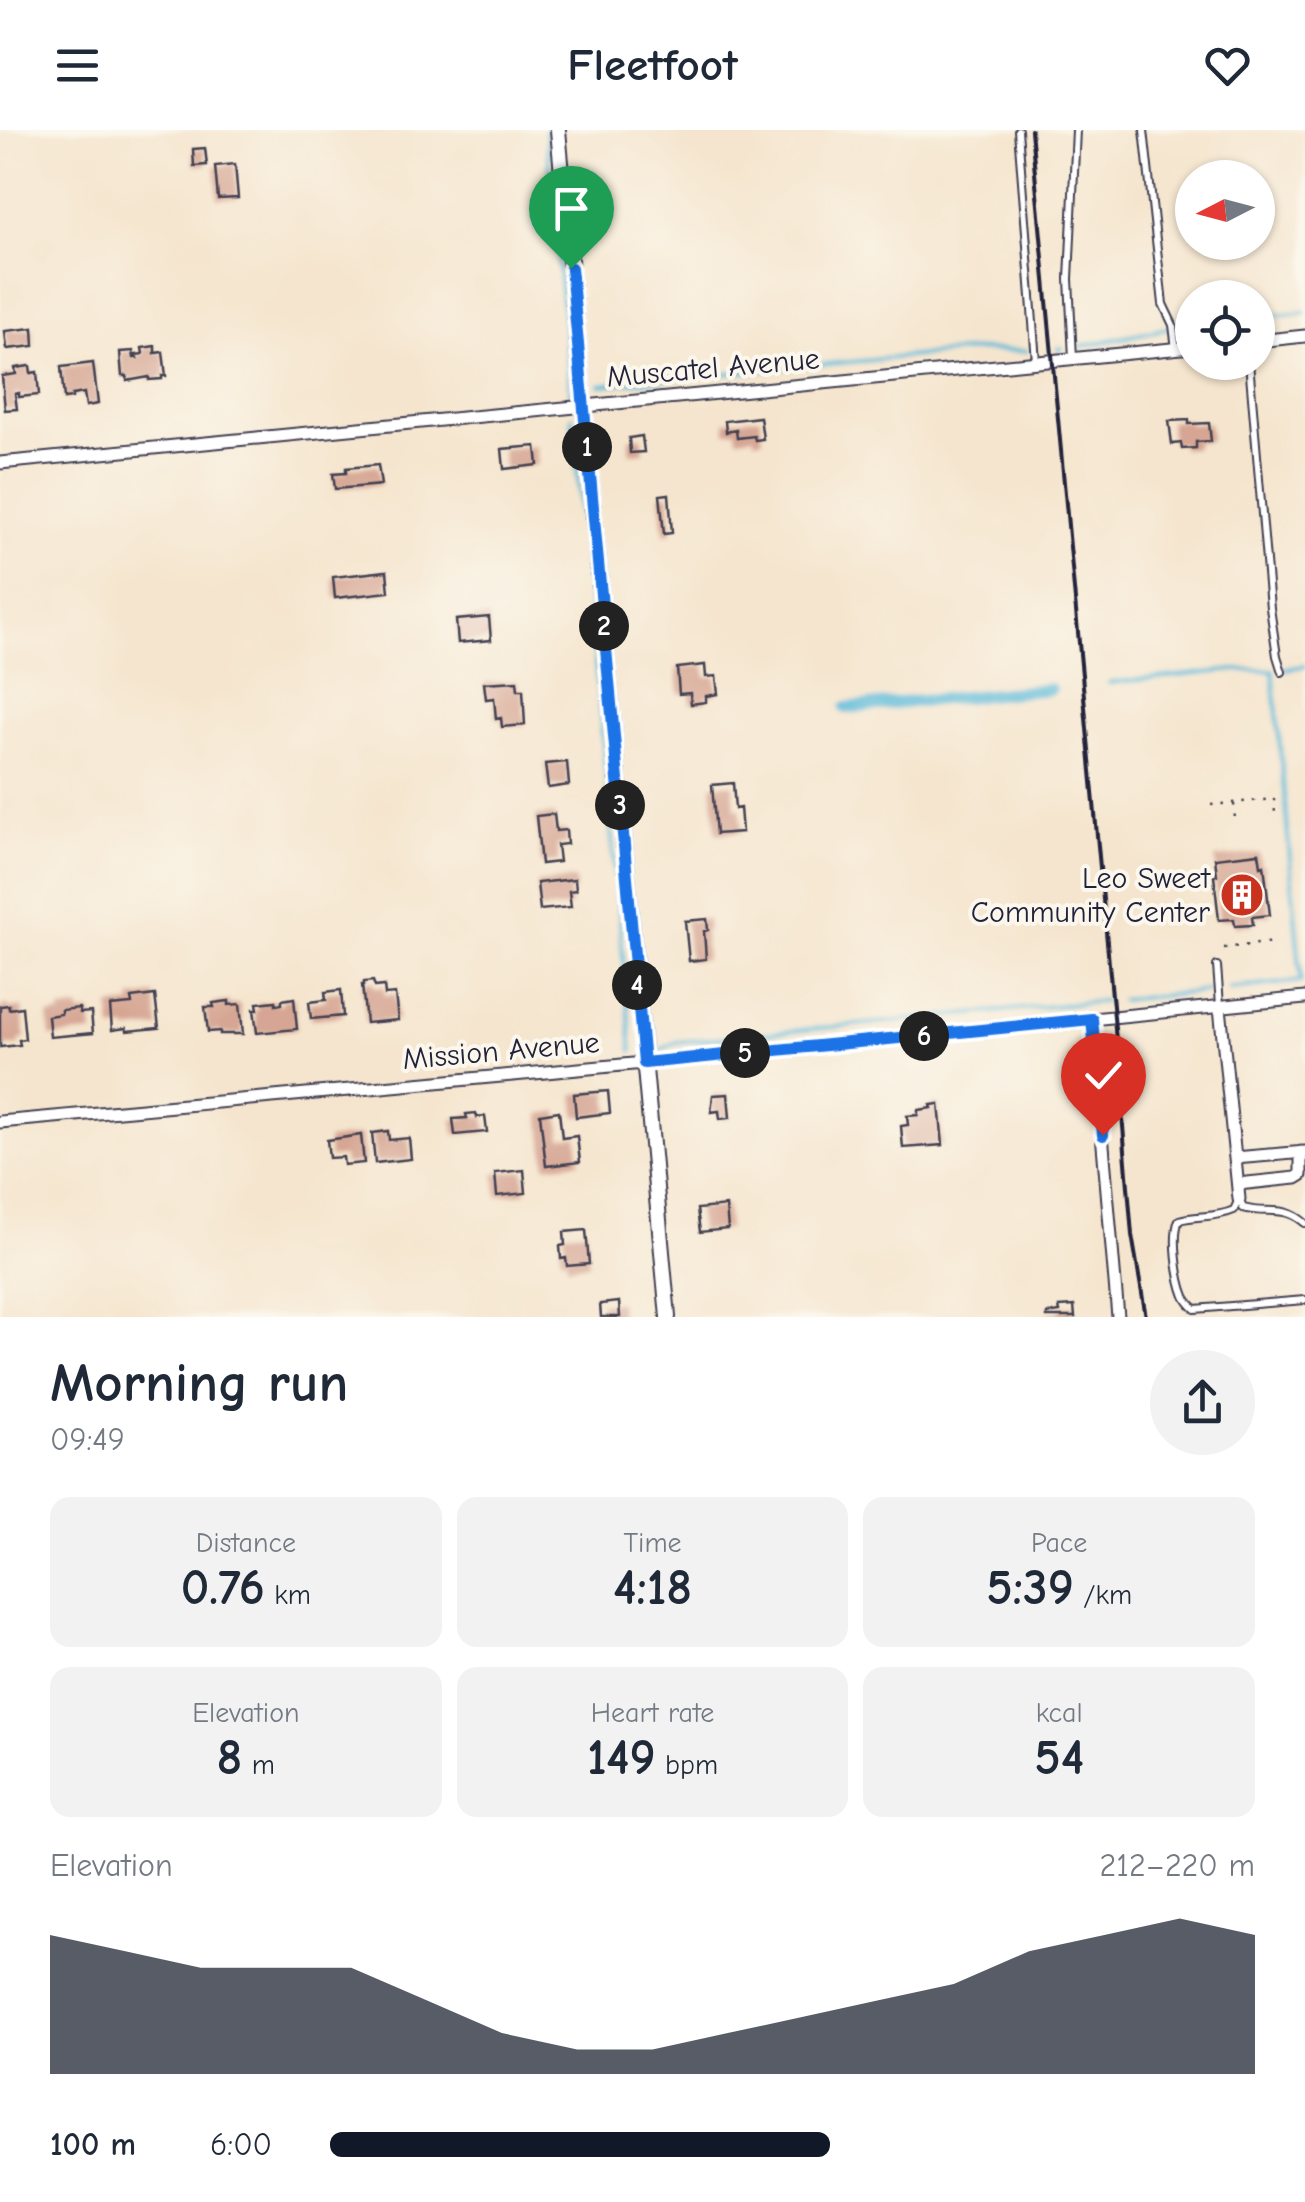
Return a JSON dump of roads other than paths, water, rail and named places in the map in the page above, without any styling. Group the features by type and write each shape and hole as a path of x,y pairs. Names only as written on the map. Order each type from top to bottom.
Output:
{"street":[{"path":"558,130 668,1317"},
{"path":"1275,339 1305,336"},
{"name":"Muscatel Avenue","path":"0,463 1175,348"},
{"name":"Mission Avenue","path":"0,1122 1305,998"},
{"path":"1220,1007 1239,1199"},
{"path":"1092,1019 1118,1317"},
{"path":"1235,1158 1303,1152 1301,1174 1296,1178 1238,1184"}],"lane":[{"path":"1018,130 1036,362"},
{"path":"1073,358 1069,280 1076,130"},
{"path":"1144,130 1163,304 1175,341"},
{"path":"1251,380 1270,608 1282,668"},
{"path":"1216,966 1220,1007"},
{"path":"1239,1199 1243,1208 1289,1212 1305,1224"},
{"path":"1239,1199 1234,1210 1223,1216 1179,1220 1174,1231 1175,1246 1185,1299 1196,1309 1305,1300"}],"waterway":[{"path":"546,130 571,397"},
{"path":"1275,316 1305,313"},
{"path":"1082,346 1175,327"},
{"path":"1058,349 1062,348"},
{"path":"600,385 981,350 1027,351"},
{"path":"572,417 632,1051"},
{"path":"1283,669 1305,666"},
{"path":"1109,683 1235,670 1273,670 1301,981 1229,989"},
{"path":"846,708 1050,689"},
{"path":"1121,1000 1209,991"},
{"path":"655,1050 677,1042 1105,1001"}],"railway":[{"path":"1031,130 1132,1235 1146,1317"}],"place":[{"name":"Leo Sweet Community Center","path":"1242,895"}]}
